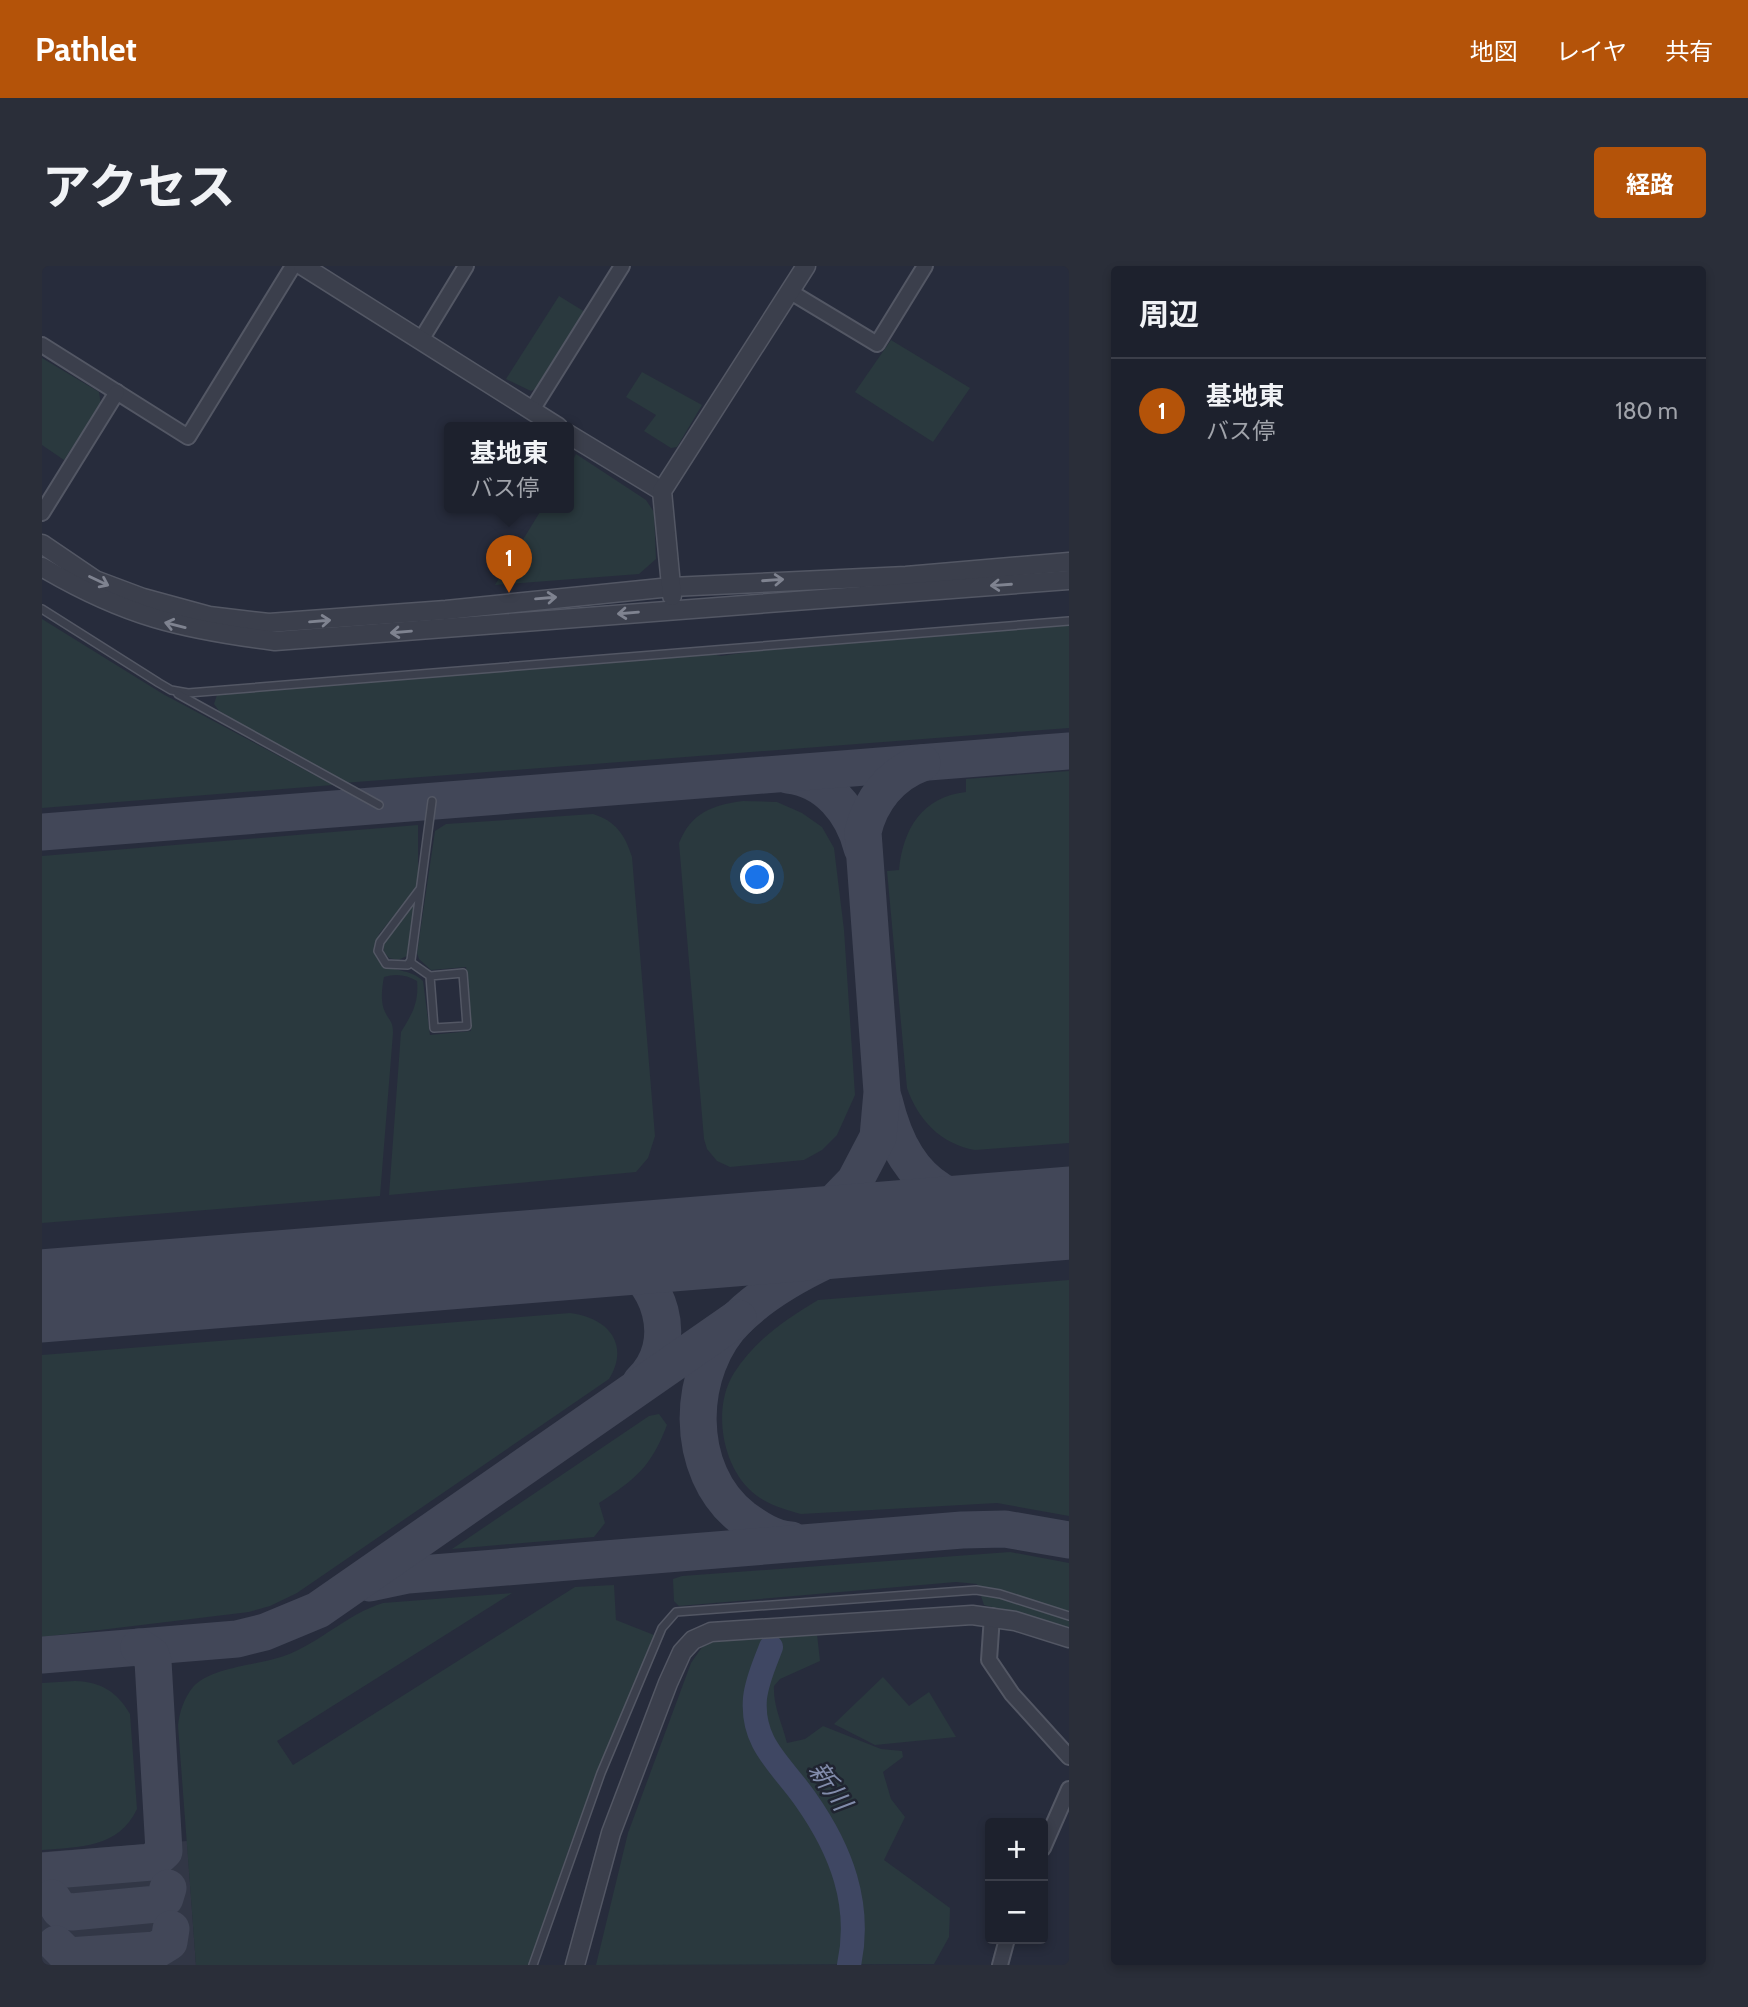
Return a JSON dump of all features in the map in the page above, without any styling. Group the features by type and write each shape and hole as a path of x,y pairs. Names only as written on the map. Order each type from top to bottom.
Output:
{"street":[{"path":"42,345 188,437 293,266"},
{"path":"303,266 550,422"},
{"path":"421,340 466,266"},
{"path":"532,410 622,266"},
{"path":"673,610 662,491 806,266"},
{"path":"789,291 877,344 925,266"},
{"path":"42,513 117,392"},
{"path":"574,437 662,491"},
{"path":"42,544 95,580 179,609 246,621 304,622 671,587 906,576 1069,562"},
{"path":"42,567 90,596 139,616 209,633 275,641 1069,580"},
{"path":"575,1965 611,1833 668,1683 682,1652 693,1640 724,1631 992,1616 1069,1638"},
{"path":"992,1616 989,1660 1012,1695 1069,1757"},
{"path":"1048,1837 1069,1789"},
{"path":"1000,1965 1006,1944"}],"lane":[{"path":"42,609 172,690 379,806"},
{"path":"172,690 207,692 1069,621"},
{"path":"410,962 432,801"},
{"path":"410,962 397,966 386,964 378,951 385,933 421,889"},
{"path":"410,962 430,976 463,973 467,1026 434,1028 430,976"},
{"path":"533,1965 601,1773 662,1628 676,1612 976,1590 1000,1594 1069,1616"}],"shaded area":[{"path":"559,296 585,312 537,388 531,391 506,379"},
{"path":"891,340 970,388 933,442 855,392"},
{"path":"42,358 99,392 101,405 64,460 42,445"},
{"path":"642,372 702,405 677,447 671,448 644,431 656,415 626,397"},
{"path":"576,454 646,500 654,512 656,559 639,574 495,585 539,513 574,513"},
{"path":"42,619 163,694 333,785 42,808"},
{"path":"1069,625 1069,728 343,783 219,711 214,704 217,695 224,693 712,654 721,656 769,649"},
{"path":"1069,771 1069,1143 975,1150 963,1147 932,1129 917,1110 907,1088 887,871 899,870 905,841 918,818 938,801 966,792 966,779"},
{"path":"743,801 777,802 802,813 822,827 834,848 844,930 855,1095 837,1135 822,1150 804,1160 730,1167 717,1161 707,1149 704,1139 679,843 690,824 704,812"},
{"path":"593,814 619,830 632,857 655,1136 648,1158 636,1172 389,1195 401,1032 414,1008 417,996 417,981 393,975 384,977 382,990 383,1008 392,1024 393,1033 380,1196 42,1223 42,856 418,825 418,886 379,934 376,954 385,965 411,973 423,981 430,1035 471,1031 466,967 431,970 419,959 417,953 435,831 446,824"},
{"path":"412,906 415,908 407,956 398,960 389,958 384,952 384,940"},
{"path":"1069,1280 1069,1516 997,1503 801,1514 760,1498 748,1488 731,1463 722,1417 727,1386 742,1361 761,1341 818,1300"},
{"path":"570,1313 594,1320 611,1334 616,1343 617,1354 609,1379 297,1593 270,1606 249,1612 42,1637 42,1355"},
{"path":"659,1414 667,1425 655,1452 633,1479 599,1503 605,1523 594,1537 452,1549 649,1416"},
{"path":"1010,1552 1069,1563 1069,1629 984,1605 977,1584 956,1582 679,1606 674,1601 673,1579 682,1576"},
{"path":"614,1585 616,1620 654,1635 569,1848 530,1965 196,1965 178,1726 182,1706 193,1687 211,1675 284,1656 310,1644 357,1614 383,1603 512,1593 277,1741 293,1765 575,1587"},
{"path":"792,1633 817,1634 820,1661 780,1679 774,1686 776,1708 787,1743 805,1739 823,1726 881,1749 902,1751 903,1757 883,1772 891,1799 905,1817 884,1860 950,1908 949,1937 934,1964 596,1965 628,1833 691,1663 707,1640"},
{"path":"883,1677 909,1706 929,1692 956,1737 875,1745 834,1724"},
{"path":"42,1683 93,1683 108,1690 130,1714 137,1809 129,1822 109,1838 84,1846 42,1850"},
{"path":"187,1841 196,1965 42,1965 42,1852"}],"waterway":[{"name":"新川","path":"771,1647 756,1691 755,1714 758,1729 770,1754 818,1819 846,1878 853,1921 849,1965"}],"taxiway":[{"path":"42,832 1069,751"},
{"path":"744,1239 782,1228 828,1209 855,1181 878,1137 882,1092 863,832 871,810 884,790 901,774 922,763"},
{"path":"788,775 815,783 826,790 845,810 862,848"},
{"path":"884,1100 894,1132 906,1157 922,1177 940,1191 986,1208 1046,1215"},
{"path":"791,1540 772,1535 743,1518 723,1498 709,1475 701,1448 698,1420 700,1392 708,1364 721,1339 738,1318 778,1287 853,1249 928,1224"},
{"path":"568,1253 611,1256 628,1265 643,1278 653,1294 663,1330 661,1349 654,1366 641,1382"},
{"path":"42,1655 237,1639 265,1632 318,1610 738,1318"},
{"path":"370,1583 408,1575 962,1530 1005,1529 1069,1540"},
{"path":"42,1871 152,1862 164,1851 153,1661 151,1655 139,1647"},
{"path":"52,1898 60,1910 72,1912 157,1904 165,1898 168,1888"},
{"path":"56,1944 68,1956 156,1950 169,1942 171,1929"}],"runway":[{"path":"42,1296 1069,1213"}],"place":[{"name":"基地東","path":"509,593"}]}
